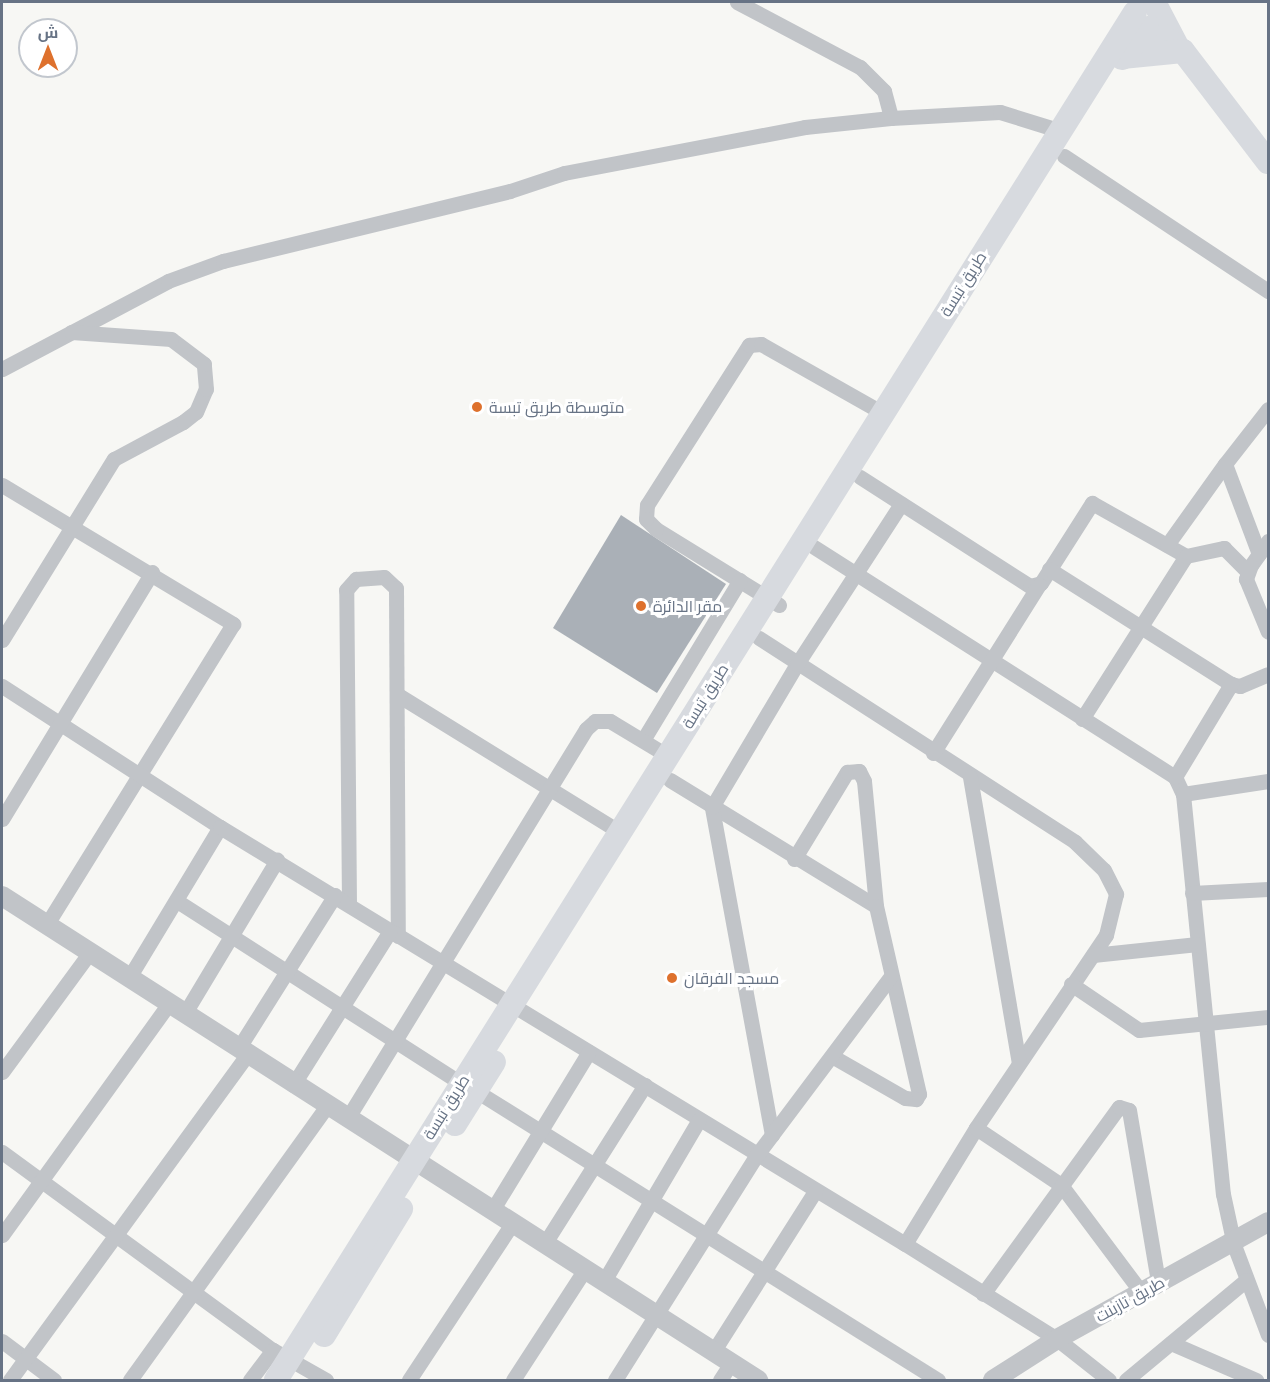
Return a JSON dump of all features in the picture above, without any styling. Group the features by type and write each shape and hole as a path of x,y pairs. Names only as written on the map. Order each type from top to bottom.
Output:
{"main road":[{"path":"1152,12 1269,162"},
{"name":"طريق تبسة","path":"1038,181 1064,156 1122,57 1152,12"},
{"name":"طريق تبسة","path":"276,1380 290,1364 519,1009 772,601 883,413 987,261 1038,181 1061,131 1152,12"},
{"path":"1122,57 1180,48"},
{"name":"طريق تبسة","path":"519,1009 620,832 669,768 759,638 772,601 814,547 860,477 987,261"}],"street":[{"path":"737,2 860,67 884,91 891,118"},
{"path":"2,369 168,281 258,250 510,191 564,173 805,128 891,118 1000,112 1061,131"},
{"path":"1064,156 1269,291"},
{"path":"2,640 114,459 183,422 195,412 206,389 204,364 171,339 71,332"},
{"path":"772,601 656,529 645,514 649,501 744,348 761,344 883,413"},
{"path":"1167,544 1225,464 1269,409"},
{"path":"1225,464 1264,547 1247,571"},
{"path":"860,477 1024,583 1039,585"},
{"path":"2,485 152,572 233,624 47,924"},
{"path":"933,753 1092,503 1186,556 1224,549 1247,571 1269,632"},
{"path":"772,1135 712,807 854,572 901,504"},
{"path":"814,547 1175,777 1183,794 1223,1194 1234,1245 1269,1335"},
{"path":"1082,719 1186,556"},
{"path":"1049,569 1231,684 1240,686 1269,674"},
{"path":"2,819 152,572"},
{"path":"292,1085 394,933 398,694 396,588 384,577 356,579 346,590 349,904"},
{"path":"643,740 740,580"},
{"path":"759,638 970,777 1075,842 1104,870 1116,894 1112,922 1093,955 1071,984 976,1128 905,1244"},
{"path":"1175,777 1231,684"},
{"path":"2,686 220,827 335,895 441,963 645,1085 756,1156 905,1244 1058,1339 1109,1380"},
{"path":"398,694 620,832"},
{"path":"347,1119 549,788 595,721 609,721 643,740 669,768 712,807 794,859 876,906"},
{"path":"794,859 847,772 859,771 864,781 876,906 915,1069 916,1099 905,1098 832,1056"},
{"path":"970,777 1019,1063"},
{"path":"1183,794 1269,781"},
{"path":"130,976 220,827"},
{"path":"2,1235 231,936 276,860"},
{"path":"1192,893 1269,889"},
{"path":"10,1380 118,1235 243,1052 285,973 335,895"},
{"path":"2,896 130,976 326,1107 421,1163 758,1380"},
{"path":"177,901 285,973 541,1131 764,1274 938,1380"},
{"path":"1093,955 1197,944"},
{"path":"2,1072 90,951"},
{"path":"615,1380 756,1156 891,976"},
{"path":"1071,984 1132,1028 1206,1024 1269,1017"},
{"path":"493,1209 590,1052"},
{"path":"545,1243 645,1085"},
{"path":"130,1380 326,1107"},
{"path":"983,1294 1114,1110 1125,1107 1158,1282"},
{"path":"604,1281 699,1120"},
{"path":"976,1128 1061,1185 1141,1292"},
{"path":"2,1152 195,1291 290,1364 327,1380"},
{"path":"713,1352 815,1191"},
{"path":"409,1380 513,1222"},
{"name":"طريق تازبنت","path":"993,1380 1058,1339 1158,1282 1234,1245 1269,1222"},
{"path":"513,1380 585,1269"},
{"path":"1126,1380 1246,1280"},
{"path":"2,1341 54,1380"},
{"path":"1171,1343 1256,1380"},
{"path":"720,1380 731,1363"},
{"path":"250,1380 290,1364"}],"building":[{"name":"مقر الدائرة","path":"621,515 726,584 657,693 553,628"}],"place":[{"name":"متوسطة طريق تبسة","path":"477,407"},
{"name":"مقر الدائرة","path":"641,606"},
{"name":"مسجد الفرقان","path":"672,978"}]}
